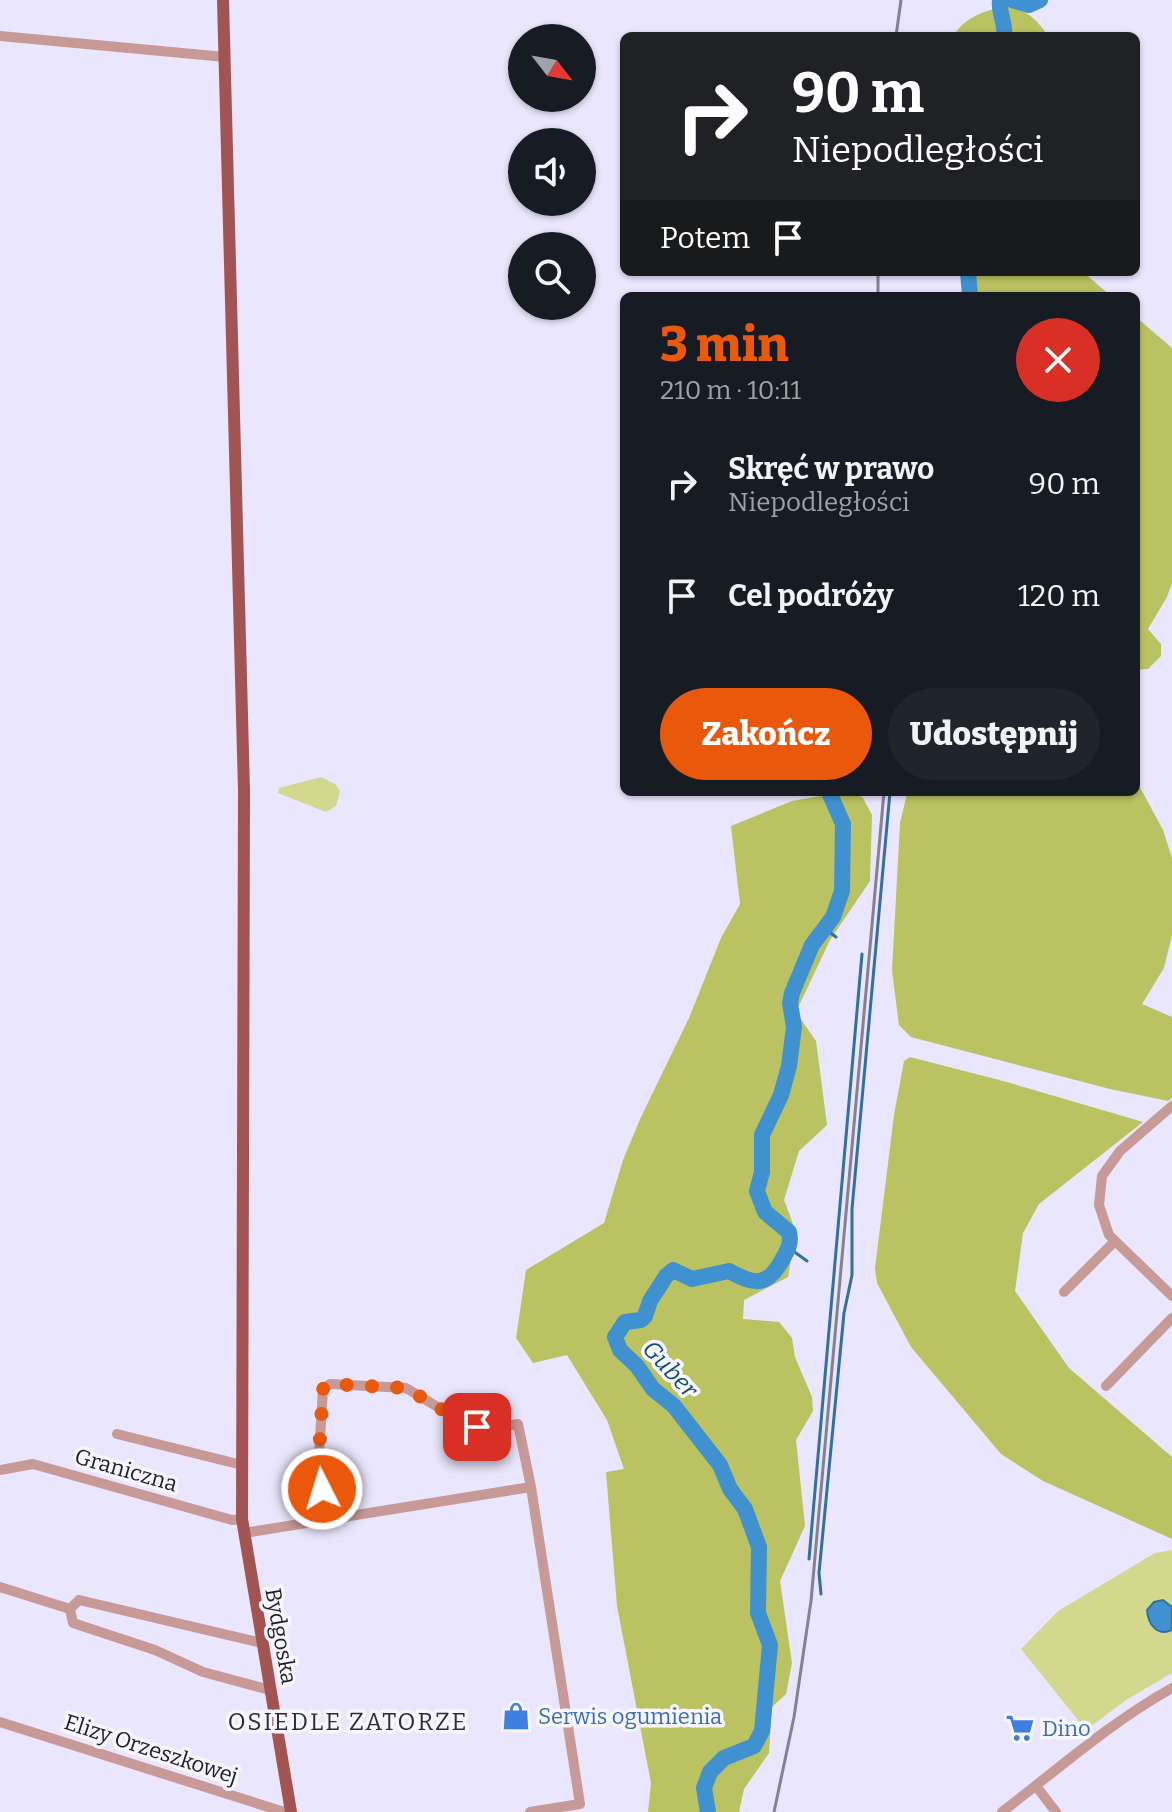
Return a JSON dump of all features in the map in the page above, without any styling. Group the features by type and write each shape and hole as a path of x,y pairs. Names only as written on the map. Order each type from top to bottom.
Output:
{"main road":[{"name":"Bydgoska","path":"223,0 244,791 242,1519 291,1812"}],"street":[{"path":"0,36 225,57"},
{"path":"1172,1106 1120,1151 1102,1176 1099,1205 1109,1235 1172,1296"},
{"path":"1064,1292 1115,1241"},
{"path":"1106,1386 1172,1318"},
{"path":"330,1520 318,1470 323,1389 330,1384 406,1388 466,1424 492,1428 518,1424 531,1487 580,1804 530,1812"},
{"path":"117,1434 242,1465"},
{"name":"Graniczna","path":"0,1470 33,1464 232,1520 242,1519"},
{"path":"244,1533 531,1487"},
{"path":"0,1587 70,1609"},
{"path":"70,1609 79,1600 262,1643"},
{"path":"70,1609 73,1623 155,1650 203,1672 270,1690"},
{"path":"1002,1812 1144,1705 1172,1688"},
{"name":"Elizy Orzeszkowej","path":"0,1722 291,1812"},
{"path":"1036,1786 1056,1812"}],"green space":[{"path":"1008,6 1021,10 1045,32 956,32 970,19"},
{"path":"963,276 1088,276 1106,292 964,292"},
{"path":"1140,320 1172,348 1172,583 1148,629 1161,644 1161,656 1148,669 1140,670"},
{"path":"321,777 335,784 340,791 336,806 326,812 278,793 279,788"},
{"path":"1140,787 1163,830 1172,858 1172,935 1164,968 1142,1004 1172,1017 1172,1098 1168,1101 1110,1089 911,1037 899,1025 892,971 900,823 907,796 1140,796"},
{"path":"820,796 860,796 872,815 870,881 830,940 796,1012 816,1041 827,1125 799,1151 784,1200 796,1232 788,1277 744,1300 743,1319 779,1322 792,1338 795,1357 812,1397 813,1411 796,1440 805,1526 780,1581 792,1663 786,1694 772,1707 769,1753 744,1789 739,1812 648,1812 651,1783 617,1606 606,1472 624,1469 607,1420 567,1355 533,1363 516,1338 526,1270 604,1223 623,1160 641,1117 689,1018 721,938 740,904 731,826 792,801"},
{"path":"910,1057 1143,1122 1039,1204 1023,1233 1015,1291 1069,1368 1172,1457 1172,1539 1043,1481 1001,1454 911,1347 877,1283 875,1268 894,1115 904,1061"},
{"path":"1172,1550 1172,1673 1126,1700 1086,1730 1021,1649 1058,1611 1155,1553"}],"water":[{"path":"1163,1600 1172,1607 1172,1630 1167,1632 1154,1628 1147,1610 1154,1602"}],"waterway":[{"name":"Guber","path":"1000,0 1004,32"},
{"name":"Guber","path":"1012,0 1029,5 1040,0"},
{"name":"Guber","path":"968,276 970,292"},
{"name":"Guber","path":"708,1812 704,1788 710,1772 724,1758 754,1746 762,1731 770,1645 758,1613 759,1547 745,1509 730,1489 720,1465 674,1406 653,1389 637,1366 620,1350 615,1337 625,1322 641,1320 645,1316 650,1301 673,1270 692,1279 729,1271 752,1281 764,1280 781,1262 788,1247 789,1232 765,1212 757,1191 762,1172 762,1135 781,1095 789,1066 794,1027 790,1003 792,993 812,945 833,917 842,891 843,824 831,796"},
{"path":"821,1594 819,1573 844,1313 852,1275 852,1209 890,796"},
{"path":"824,928 836,937"},
{"path":"809,1559 862,954"},
{"path":"789,1248 807,1261"}],"railway":[{"path":"897,32 901,0"},
{"path":"878,276 878,292"},
{"path":"774,1812 794,1717 811,1601 884,796"}],"place":[{"name":"Serwis ogumienia","path":"516,1716"},
{"name":"Dino","path":"1020,1728"}],"district":[{"name":"OSIEDLE ZATORZE","path":"348,1722"}],"route":[{"path":"322,1489 318,1470 323,1389 330,1384 406,1388 466,1424 477,1427"}]}
